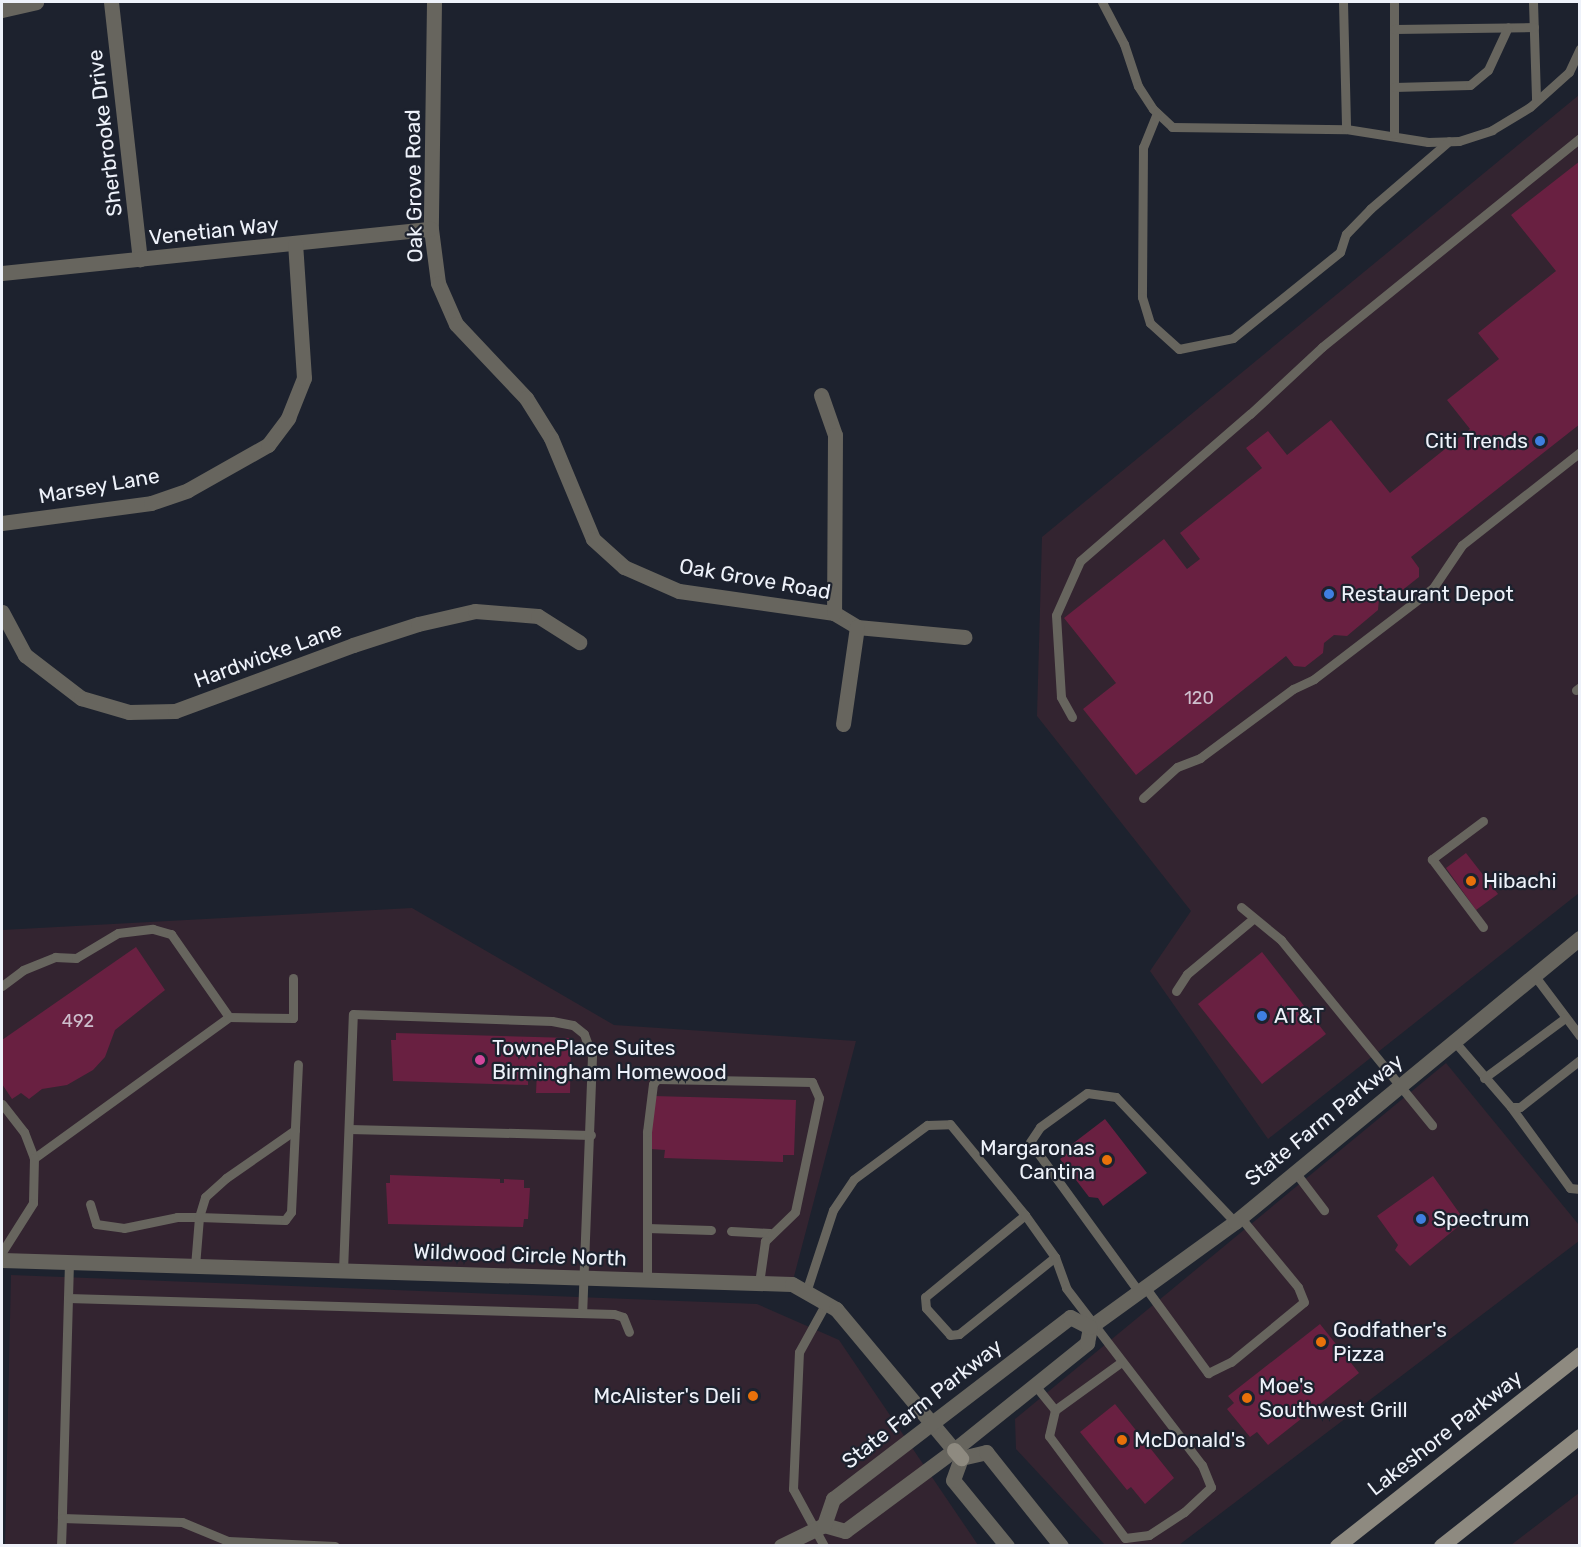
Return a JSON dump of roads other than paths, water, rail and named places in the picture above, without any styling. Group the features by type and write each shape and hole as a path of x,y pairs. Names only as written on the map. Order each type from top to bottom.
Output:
{"main road":[{"name":"Lakeshore Parkway","path":"1337,1545 1580,1354"},
{"path":"1441,1545 1580,1436"}],"street":[{"path":"2,10 36,2"},
{"name":"Sherbrooke Drive","path":"111,2 140,259"},
{"name":"Oak Grove Road","path":"434,2 431,229 438,283 456,324 526,398 551,438 593,538 624,567 679,591 834,613 857,627 966,637"},
{"name":"Venetian Way","path":"2,273 431,229"},
{"name":"Marsey Lane","path":"2,523 151,503 188,490 268,445 288,418 304,378 295,244"},
{"path":"821,394 835,435 834,613"},
{"name":"Hardwicke Lane","path":"2,612 25,655 81,698 129,712 175,711 353,645 418,624 475,611 538,616 579,642"},
{"path":"843,724 857,627"},
{"name":"State Farm Parkway","path":"781,1545 820,1528 845,1531 958,1454 1035,1385 1087,1343 1092,1325 1237,1220 1534,975 1578,944"},
{"name":"Wildwood Circle North","path":"2,1260 792,1284 836,1309 958,1454"},
{"name":"State Farm Parkway","path":"820,1528 833,1498 1070,1317 1092,1325"},
{"path":"1006,1545 953,1480 958,1454 986,1452 1060,1545"}],"lane":[{"path":"1102,2 1124,44 1138,86 1157,114 1172,127 1204,130 1346,129 1394,134 1428,142 1449,141 1492,129 1536,100 1580,65"},
{"path":"1343,2 1346,129"},
{"path":"1394,2 1394,134"},
{"path":"1533,2 1536,100"},
{"path":"1394,87 1470,85 1488,70 1508,27"},
{"path":"1394,29 1534,27"},
{"path":"1569,72 1580,48"},
{"path":"1157,114 1143,147 1142,297 1150,323 1179,349 1233,338 1340,252 1346,234 1370,209 1449,141"},
{"path":"1072,717 1061,697 1056,615 1080,561 1322,347 1580,138"},
{"path":"1143,798 1177,767 1200,758 1293,689 1314,679 1433,588 1462,545 1580,452"},
{"path":"1483,821 1432,859 1483,927"},
{"path":"1241,907 1281,940 1432,1125"},
{"path":"1176,991 1187,974 1254,918"},
{"path":"2,986 23,970 55,957 76,958 118,933 153,929 171,934 230,1017"},
{"path":"1534,975 1580,1036"},
{"path":"34,1158 230,1017 293,1018 293,978"},
{"path":"343,1271 354,1014 552,1020 573,1025 584,1034 592,1056 591,1136 582,1312"},
{"path":"1484,1078 1565,1018"},
{"path":"1454,1041 1510,1107 1570,1188 1580,1189"},
{"path":"1510,1107 1520,1107 1580,1060"},
{"path":"90,1204 96,1224 124,1228 177,1217 285,1220 291,1212 298,1064"},
{"path":"647,1280 647,1132 650,1092 657,1079 812,1082 819,1098 795,1212 770,1233 762,1248 759,1283"},
{"path":"1087,1093 1116,1097 1237,1220 1298,1287 1304,1302 1231,1362 1208,1373 1030,1142 1040,1127 1087,1093"},
{"path":"2,1104 24,1132 34,1158 33,1203 2,1252"},
{"path":"806,1293 833,1210 854,1179 927,1125 950,1124 959,1132 1024,1215 1055,1257 1066,1288 1092,1325 1202,1465 1211,1487 1184,1512 1149,1534 1125,1538 1049,1436 1054,1410 1120,1363"},
{"path":"349,1129 591,1136"},
{"path":"195,1266 199,1217 205,1197 226,1178 295,1130"},
{"path":"1295,1172 1324,1210"},
{"path":"1024,1215 925,1297 926,1308 950,1335 959,1334 1055,1257"},
{"path":"647,1228 711,1230"},
{"path":"731,1231 770,1233"},
{"path":"61,1545 69,1262"},
{"path":"68,1298 582,1312 623,1317 629,1332"},
{"path":"824,1545 820,1528 793,1489 799,1352 826,1303"},
{"path":"1035,1385 1054,1410"},
{"path":"62,1518 182,1522 228,1541 335,1545"}],"place":[{"name":"Citi Trends","path":"1540,441"},
{"name":"Restaurant Depot","path":"1329,594"},
{"name":"Hibachi","path":"1471,881"},
{"name":"AT&T","path":"1262,1016"},
{"name":"TownePlace Suites Birmingham Homewood","path":"480,1060"},
{"name":"Margaronas Cantina","path":"1107,1160"},
{"name":"Spectrum","path":"1421,1219"},
{"name":"Godfather's Pizza","path":"1321,1342"},
{"name":"McAlister's Deli","path":"753,1396"},
{"name":"Moe's Southwest Grill","path":"1247,1398"},
{"name":"McDonald's","path":"1122,1440"}]}
